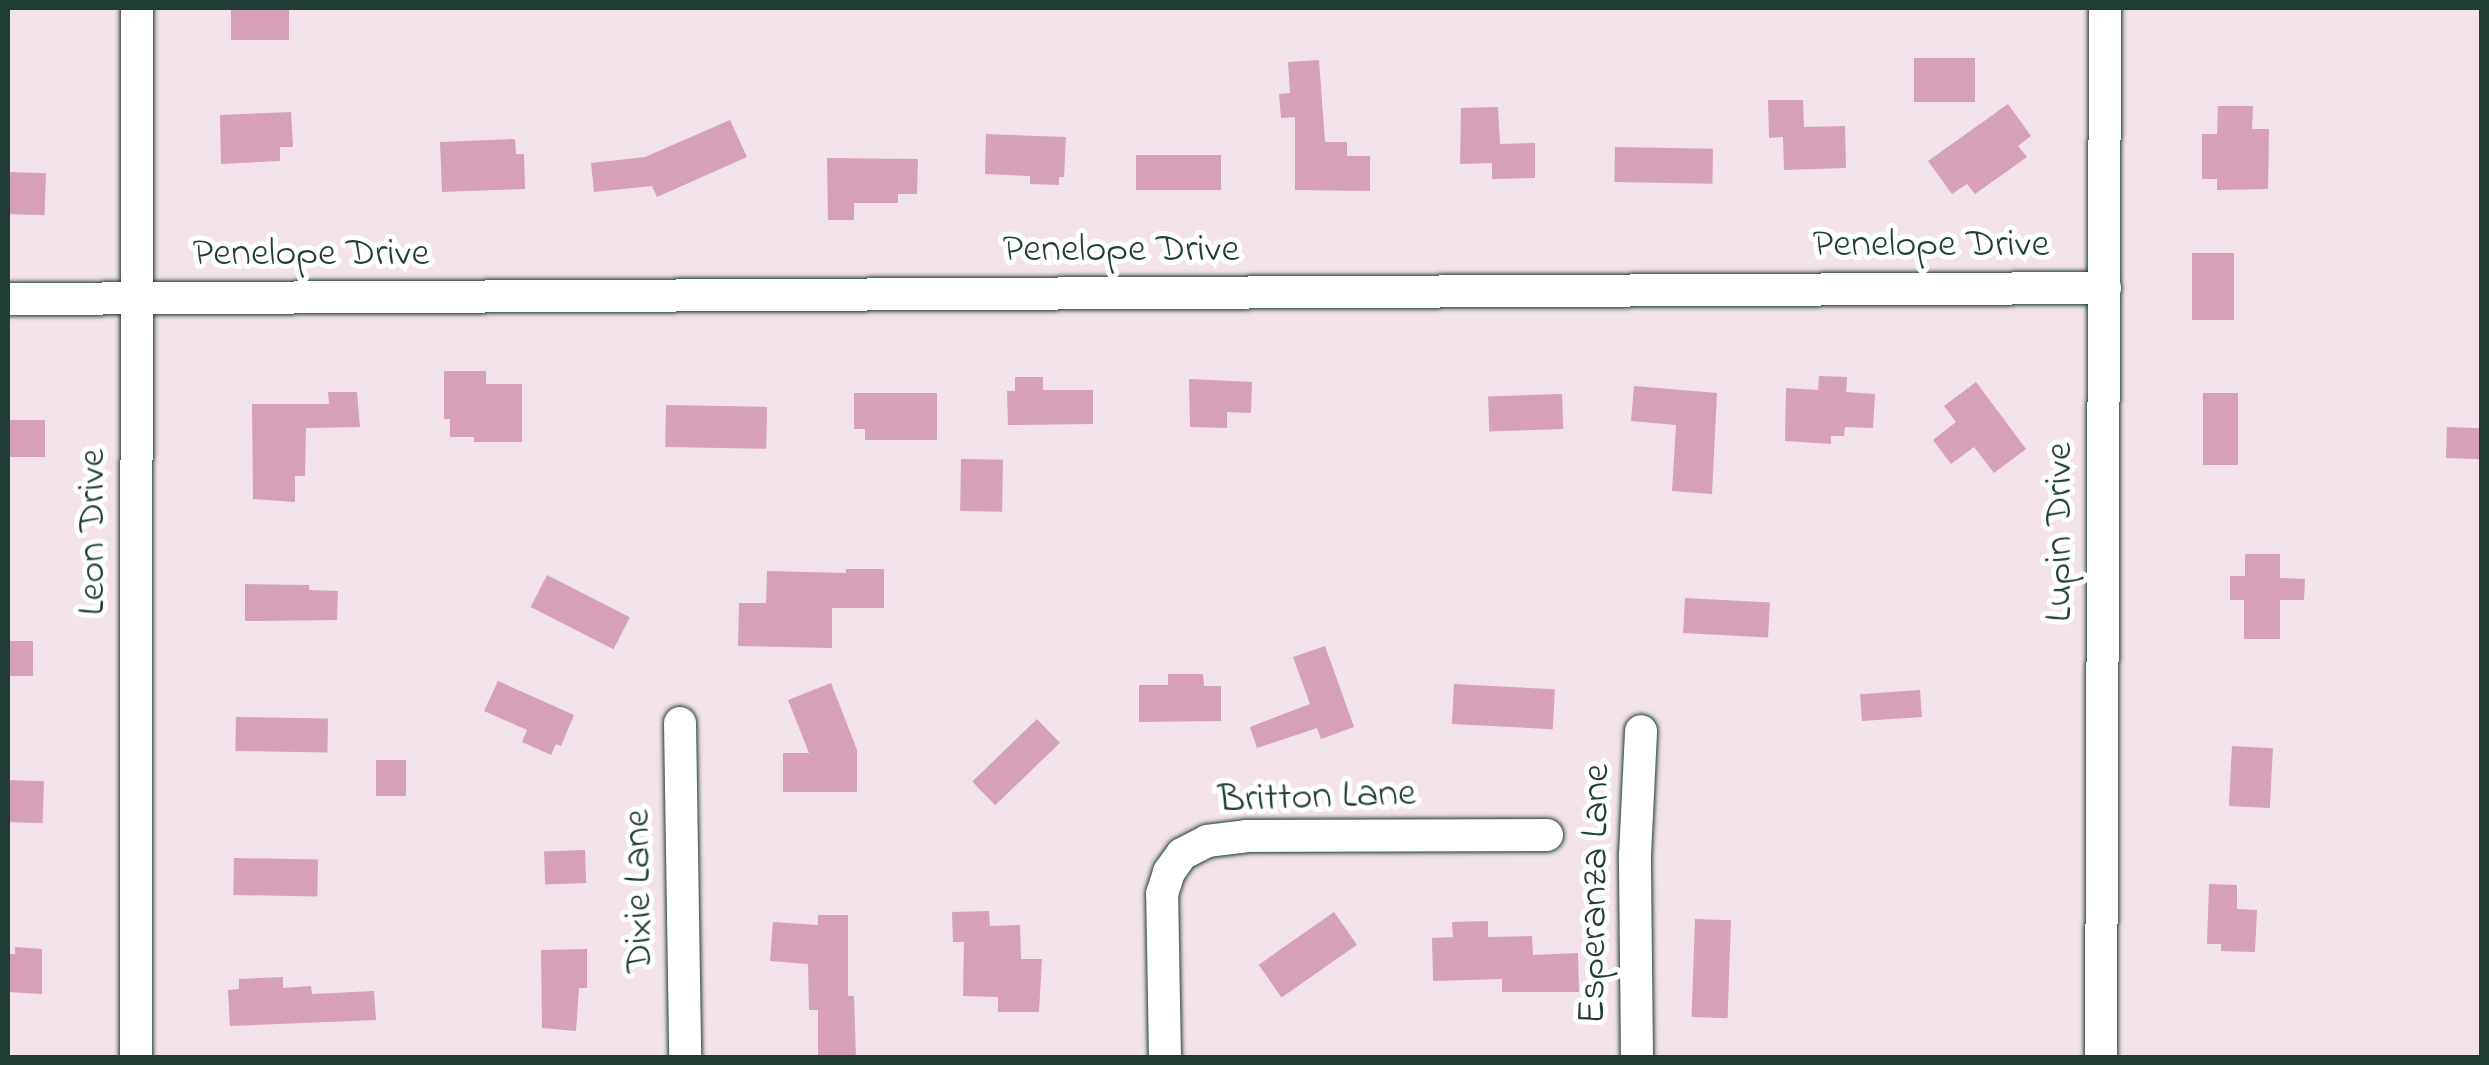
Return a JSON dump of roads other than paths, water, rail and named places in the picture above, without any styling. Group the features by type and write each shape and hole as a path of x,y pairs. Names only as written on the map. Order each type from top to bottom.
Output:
{"street":[{"name":"Leon Drive","path":"136,1058 138,8"},
{"name":"Lupin Drive","path":"2101,1058 2105,8"},
{"name":"Penelope Drive","path":"8,299 2105,288"},
{"name":"Dixie Lane","path":"680,723 684,1058"},
{"name":"Esperanza Lane","path":"1637,1058 1635,855 1641,731"},
{"name":"Britton Lane","path":"1165,1058 1162,894 1169,872 1182,854 1207,841 1246,836 1547,835"}]}
